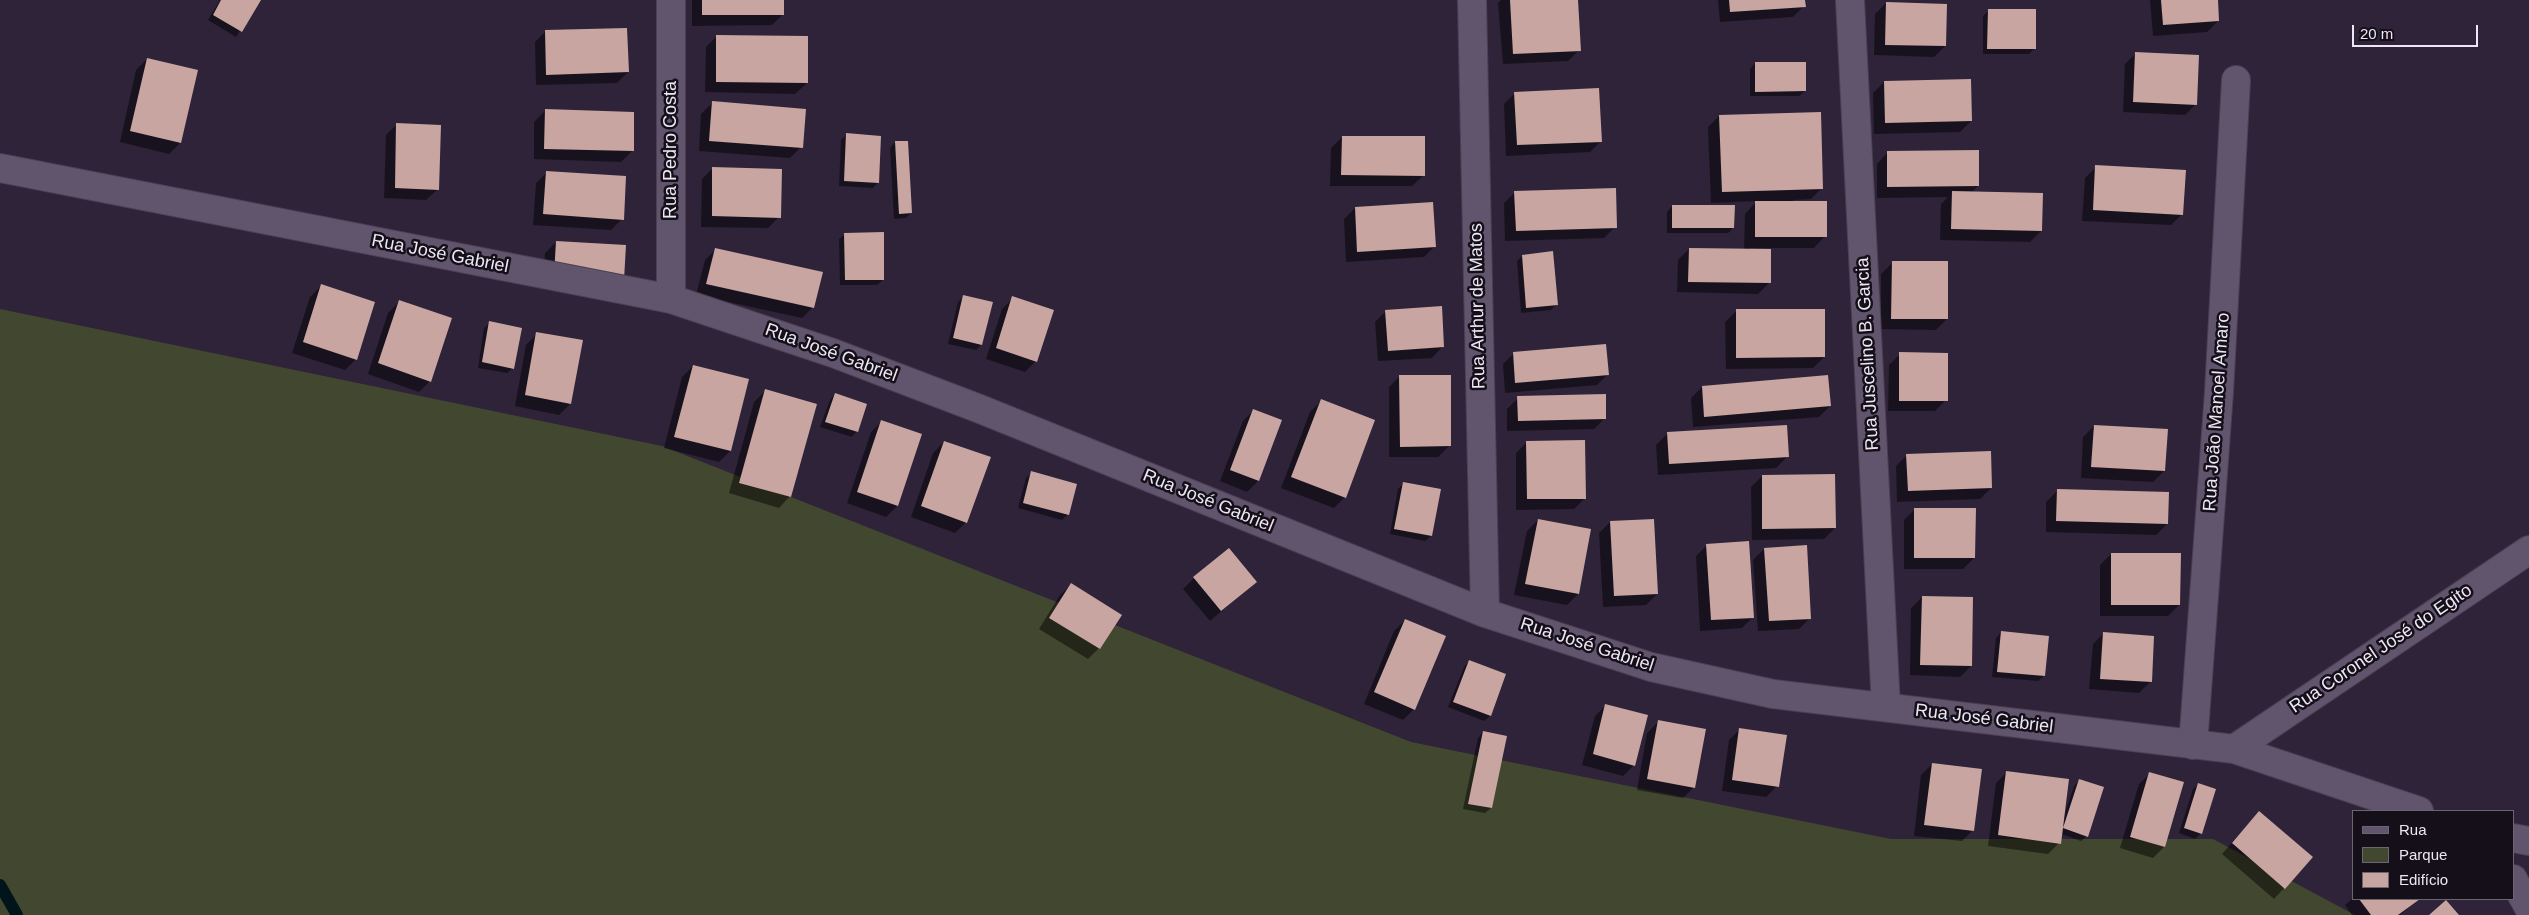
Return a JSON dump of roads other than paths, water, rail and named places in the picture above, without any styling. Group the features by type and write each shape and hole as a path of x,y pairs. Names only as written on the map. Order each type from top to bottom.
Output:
{"street":[{"name":"Rua Pedro Costa","path":"671,0 671,299"},
{"name":"Rua Arthur de Matos","path":"1472,0 1485,613"},
{"name":"Rua Juscelino B. Garcia","path":"1850,0 1886,707"},
{"name":"Rua João Manoel Amaro","path":"2193,744 2219,402 2236,80"},
{"name":"Rua José Gabriel","path":"0,168 671,299 833,353 980,409 1485,613 1651,667 1773,694 2234,749 2416,810"},
{"name":"Rua Coronel José do Egito","path":"2234,749 2529,550"},
{"path":"2514,838 2529,841"},
{"path":"2514,881 2529,908"}],"waterway":[{"path":"0,885 17,915"}]}
